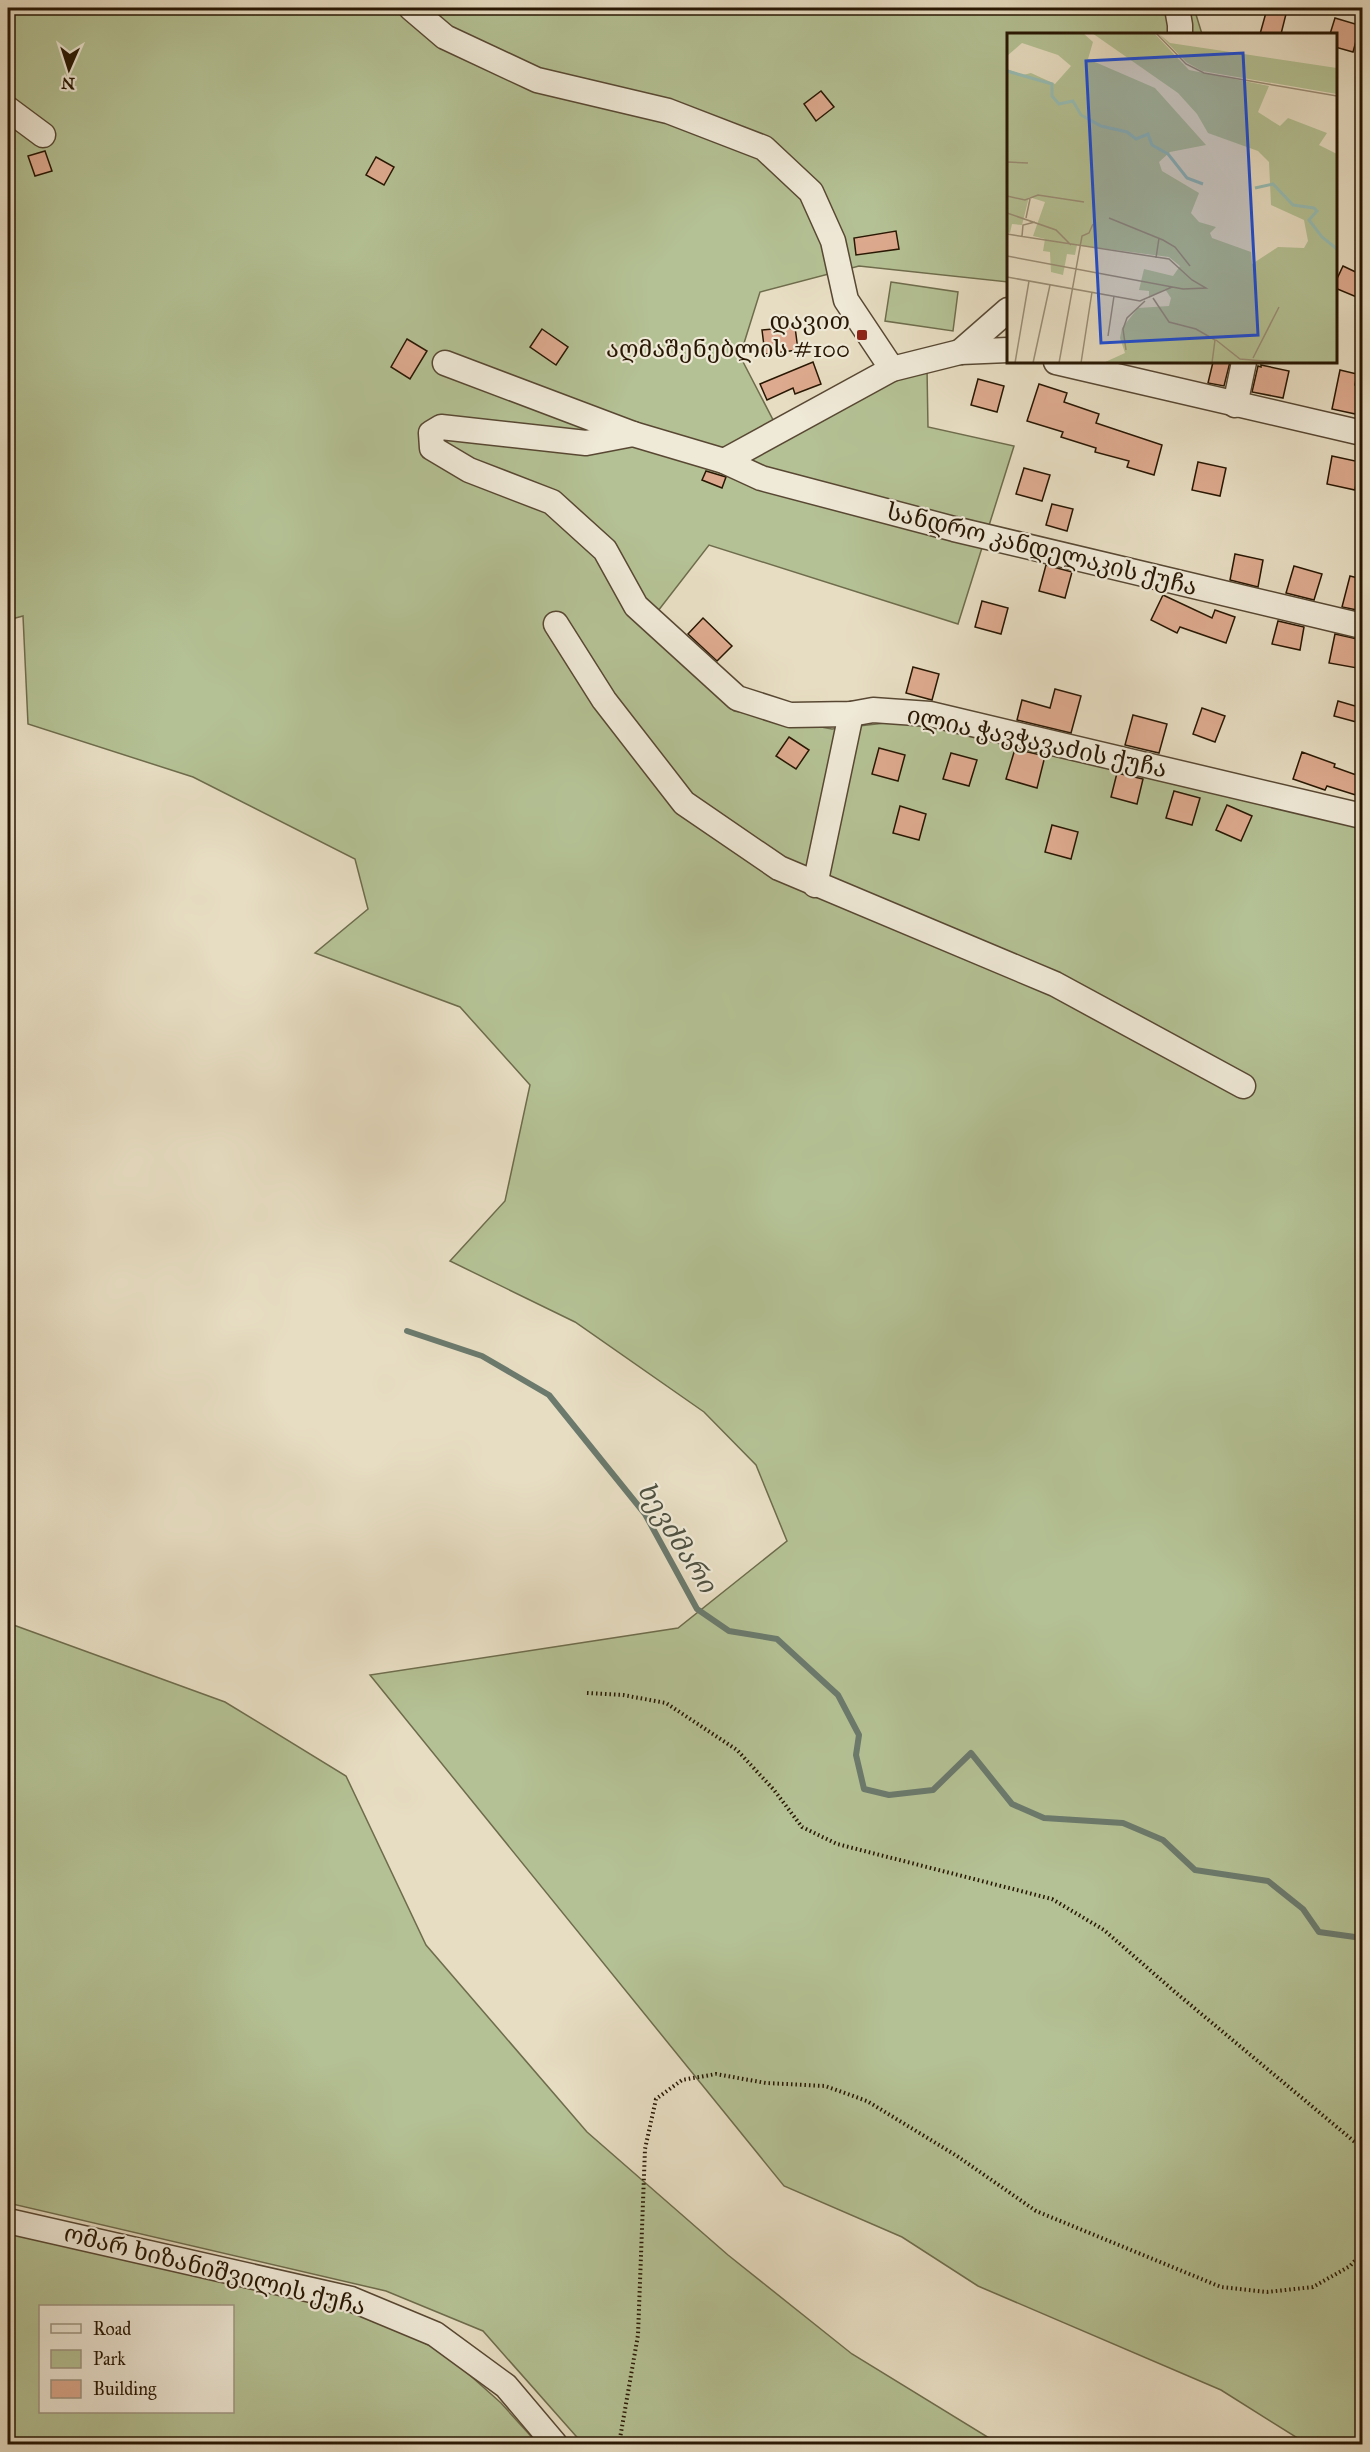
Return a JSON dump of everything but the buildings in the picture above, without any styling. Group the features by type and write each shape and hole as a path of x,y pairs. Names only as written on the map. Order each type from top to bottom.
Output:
{"street":[{"path":"411,8 445,37 537,80 668,111 764,148 811,192 833,241 846,300 892,369"},
{"path":"1177,8 1180,33"},
{"path":"8,109 43,135"},
{"path":"960,352 1007,311"},
{"path":"724,461 892,369 960,352 1007,350"},
{"name":"სანდრო კანდელაკის ქუჩა","path":"445,363 633,434 724,461 762,478 954,529 1362,626"},
{"path":"1060,363 1362,433"},
{"path":"1235,405 1244,363"},
{"name":"ილია ჭავჭავაძის ქუჩა","path":"633,434 586,443 441,427 431,433 432,448 469,470 552,502 605,550 636,606 737,698 790,715 851,714 873,710 930,714 1362,816"},
{"path":"556,624 604,700 684,803 779,868 1055,984 1243,1086"},
{"path":"815,885 851,714"},
{"name":"ომარ ხიზანიშვილის ქუჩა","path":"8,2221 351,2299 435,2334 506,2386 555,2445"}],"path":[{"path":"587,1693 622,1695 666,1703 737,1750 774,1790 802,1827 837,1844 1052,1899 1104,1930 1362,2148"},
{"path":"619,2445 638,2335 645,2150 656,2099 682,2080 716,2074 766,2083 825,2086 867,2101 957,2156 1036,2211 1221,2287 1267,2292 1313,2287 1350,2266 1362,2253"}],"green space":[{"path":"8,8 1194,8 1202,33 1007,33 1007,282 859,266 760,292 740,356 784,441 891,374 927,368 928,427 1014,446 958,624 709,545 644,629 734,711 832,729 912,720 995,742 1362,828 1362,2444 1307,2444 1221,2390 978,2286 902,2237 784,2186 370,1675 678,1628 787,1541 756,1465 704,1412 575,1322 450,1261 505,1201 530,1085 460,1007 315,953 368,909 355,859 193,777 28,724 23,616 8,620"},
{"path":"891,282 958,292 953,331 885,321"},
{"path":"8,1623 225,1702 346,1776 426,1945 587,2132 728,2255 852,2354 999,2444 583,2444 483,2331 386,2291 8,2203"},
{"path":"8,2231 367,2315 445,2353 501,2403 538,2444 8,2443"}],"waterway":[{"name":"ხევძმარი","path":"407,1331 482,1356 549,1395 645,1514 697,1609 729,1631 777,1639 838,1695 859,1735 856,1755 864,1789 889,1795 933,1790 971,1753 1012,1804 1044,1818 1123,1823 1163,1840 1195,1870 1268,1881 1303,1909 1319,1932 1362,1938"}],"place":[{"name":"დავით აღმაშენებლის #100","path":"862,335"}]}
